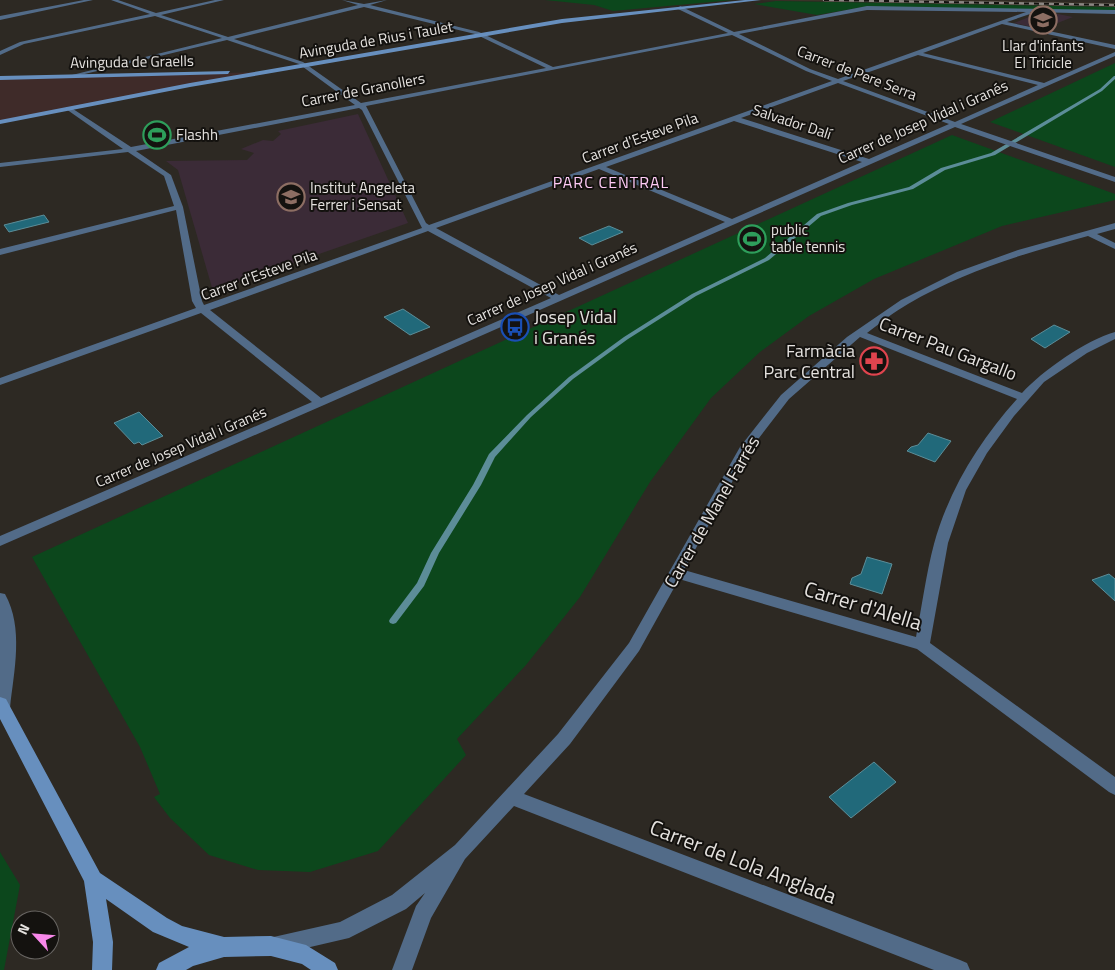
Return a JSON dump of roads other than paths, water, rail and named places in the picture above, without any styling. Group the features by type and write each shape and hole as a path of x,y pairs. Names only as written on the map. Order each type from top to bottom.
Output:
{"street":[{"path":"0,18 90,0"},
{"path":"113,0 304,65 365,109 418,219 428,229 558,298"},
{"path":"0,54 8,48 22,43 222,0"},
{"path":"344,0 481,34 551,68"},
{"path":"74,76 385,0"},
{"name":"Avinguda de Rius i Taulet","path":"0,122 68,108 481,34 562,21 759,0"},
{"name":"Carrer de Pere Serra","path":"680,8 730,34 838,82 1115,180"},
{"name":"Carrer de Granollers","path":"0,165 131,149 867,8 1115,12"},
{"name":"Carrer d'Esteve Pila","path":"0,382 1035,10"},
{"path":"1003,23 1115,47"},
{"path":"918,53 1044,85"},
{"name":"Carrer de Josep Vidal i Granés","path":"0,541 320,403 1115,54"},
{"name":"Avinguda de Graells","path":"0,78 266,72"},
{"path":"68,108 131,149 167,176 179,207 196,301 203,309 320,403"},
{"name":"Salvador Dalí","path":"736,119 869,162"},
{"path":"600,167 731,222"},
{"path":"0,252 179,207"},
{"name":"Carrer de Manel Farrés","path":"271,946 342,931 400,902 461,852 564,739 634,647 744,450 785,397 860,333 904,302 960,274 1021,252 1115,226"},
{"path":"1089,233 1115,246"},
{"name":"Carrer Pau Gargallo","path":"860,333 1025,398"},
{"path":"922,645 941,543 960,490 982,452 1040,380 1082,351 1115,335"},
{"name":"Carrer d'Alella","path":"676,573 922,645 1115,787"},
{"path":"0,598 7,614 8,632 1,706 93,879 103,942 102,970"},
{"name":"Carrer de Lola Anglada","path":"511,797 960,970"},
{"name":"Carrer de Manel Farrés","path":"402,970 422,913 461,852"},
{"path":"93,879 160,925 180,935 224,947"},
{"path":"166,970 189,957 224,947 271,946 306,955 328,970"}],"water":[{"path":"44,215 49,222 9,232 4,225"},
{"path":"609,226 623,232 592,245 579,238"},
{"path":"403,309 430,327 410,335 384,317"},
{"path":"1054,325 1070,332 1045,348 1031,339"},
{"path":"139,412 163,436 142,445 139,442 134,444 114,423"},
{"path":"928,433 951,441 935,462 907,451 911,447 918,445"},
{"path":"867,557 892,564 882,594 850,584 852,578 861,574"},
{"path":"1109,574 1115,579 1115,601 1092,580"},
{"path":"874,762 896,782 851,818 829,797"}],"waterway":[{"path":"393,621 421,584 435,553 477,485 492,456 529,416 571,378 626,338 694,295 767,259 819,215 850,204 911,188 943,169 993,154 1101,90 1115,77"}],"railway":[{"path":"824,0 1115,5"}],"place":[{"name":"Llar d'infants El Tricicle","path":"1043,20"},
{"name":"Flashh","path":"157,135"},
{"name":"Institut Angeleta Ferrer i Sensat","path":"291,197"},
{"name":"public table tennis","path":"752,239"},
{"name":"Josep Vidal i Granés","path":"515,327"},
{"name":"Farmàcia Parc Central","path":"874,361"}],"district":[{"name":"PARC CENTRAL","path":"611,182"}]}
